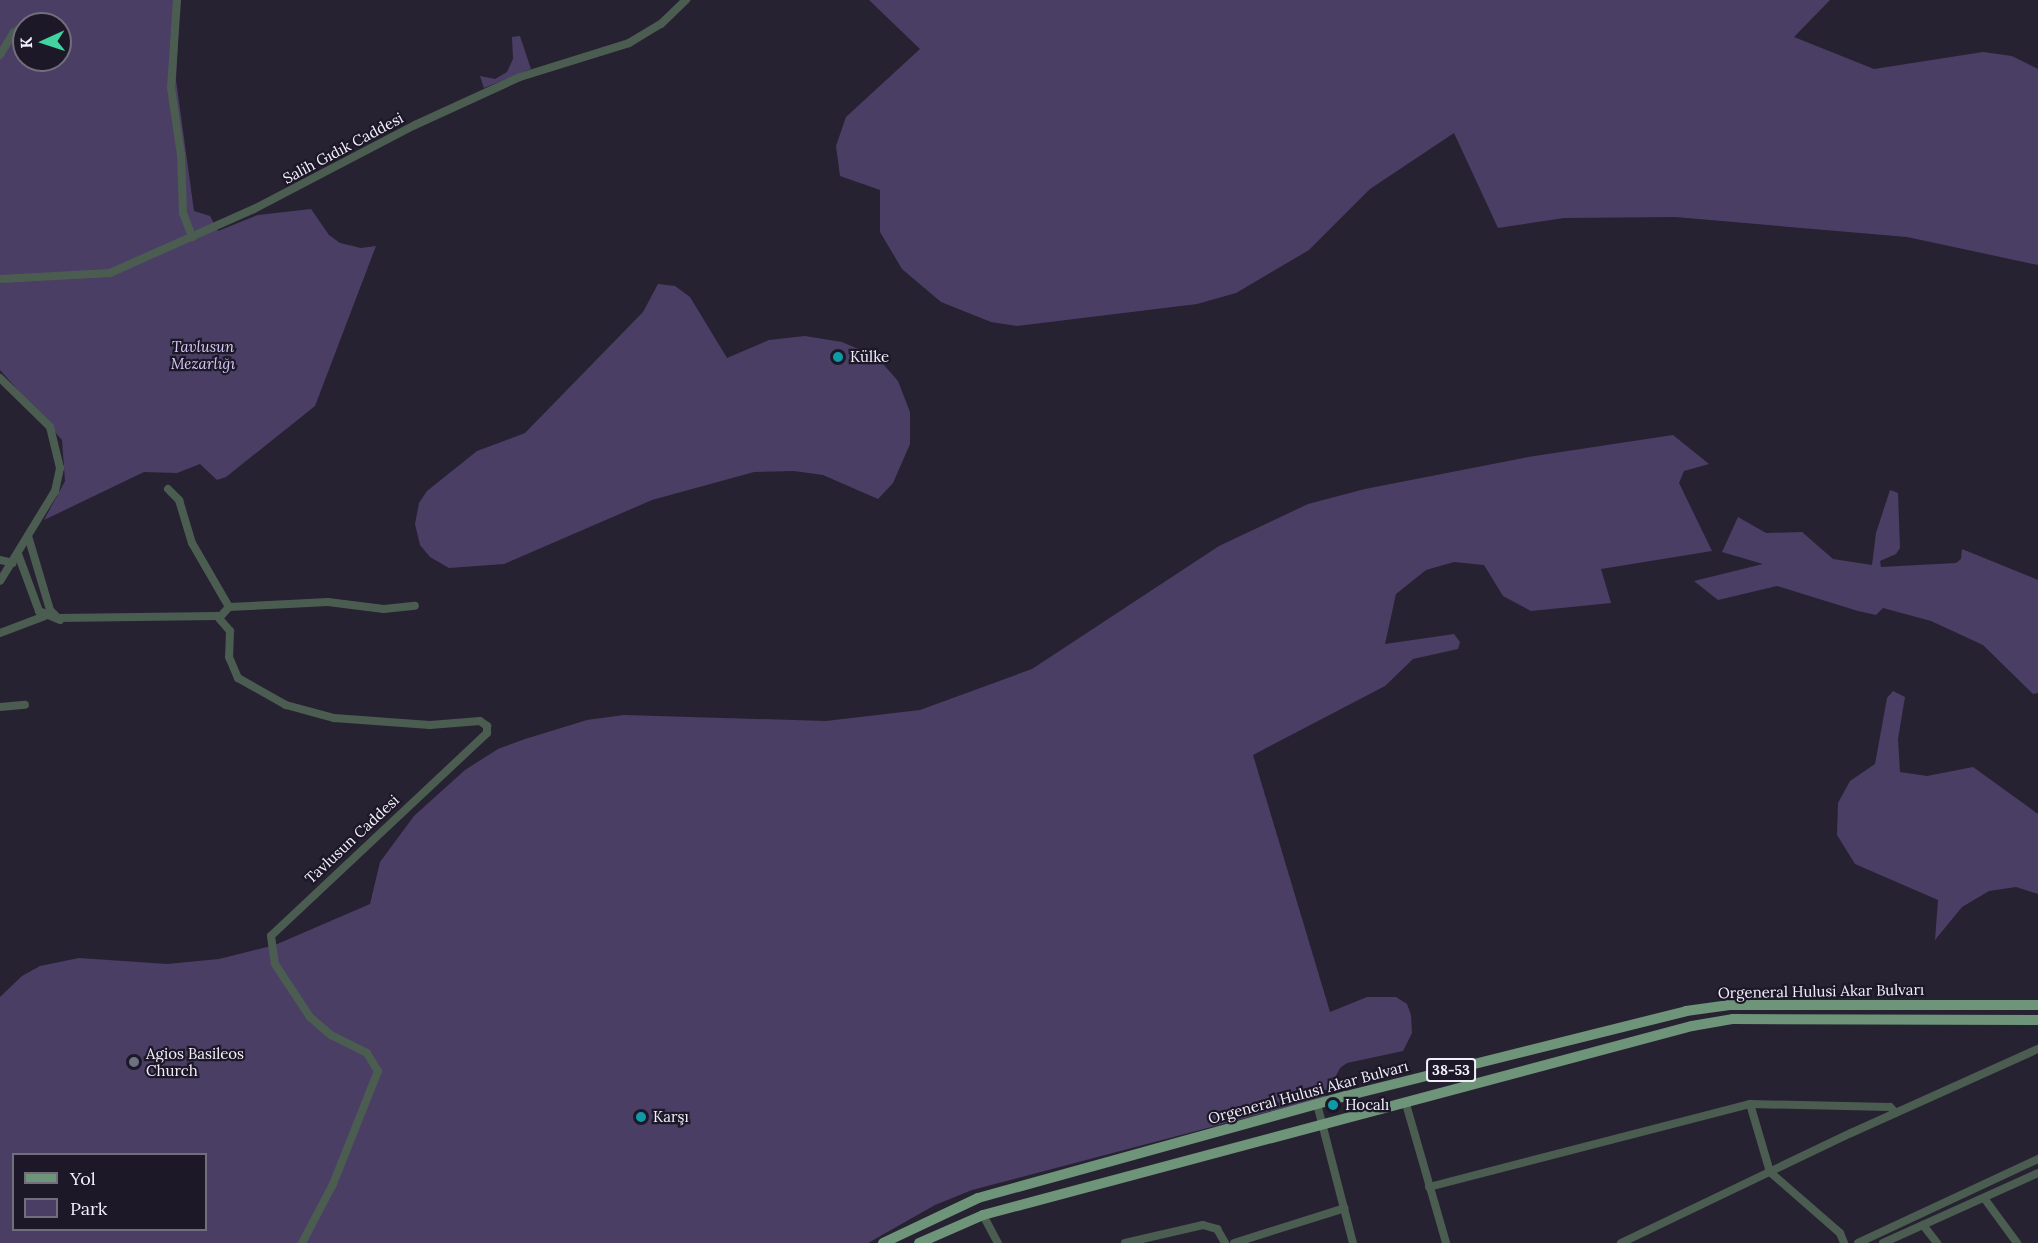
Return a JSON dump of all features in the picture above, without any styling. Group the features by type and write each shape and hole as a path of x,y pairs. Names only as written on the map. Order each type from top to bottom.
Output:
{"main road":[{"name":"Orgeneral Hulusi Akar Bulvarı","path":"883,1243 978,1198 1317,1104 1686,1011 1730,1005 2038,1005"},
{"name":"Orgeneral Hulusi Akar Bulvarı","path":"919,1243 983,1215 1692,1026 1733,1019 2038,1020"}],"street":[{"path":"177,0 171,88 181,162 183,213 192,237"},
{"name":"Salih Gıdık Caddesi","path":"0,279 104,274 192,237 520,77 629,43 661,24 686,0"},
{"path":"0,55 4,42"},
{"path":"0,378 46,422 57,443 58,483 13,563 0,581"},
{"path":"168,489 179,500 192,543 229,607"},
{"path":"28,536 50,610 64,620"},
{"path":"18,554 37,607 45,616"},
{"path":"0,560 13,563"},
{"path":"0,633 45,616 64,620 220,618 229,607 328,602 384,609 415,606"},
{"name":"Tavlusun Caddesi","path":"220,618 227,624 235,674 248,687 286,705 334,718 430,725 480,721 488,728 271,936 275,964 310,1017 332,1035 367,1053 378,1071 333,1184 302,1243"},
{"path":"0,706 25,705"},
{"path":"1621,1243 1896,1113 2038,1049"},
{"path":"1317,1104 1353,1243"},
{"path":"1406,1104 1446,1243"},
{"path":"1429,1186 1750,1104 1887,1107 1896,1113"},
{"path":"1750,1104 1770,1172 1840,1233 1844,1243"},
{"path":"1858,1243 2038,1159"},
{"path":"1883,1243 2038,1173"},
{"path":"1984,1198 2018,1243"},
{"path":"1234,1243 1345,1208"},
{"path":"983,1215 998,1243"},
{"path":"1125,1243 1203,1225 1217,1229 1225,1243"},
{"path":"1923,1225 1937,1243"}],"green space":[{"name":"Tavlusun Mezarlığı","path":"0,0 180,0 176,80 194,211 210,216 218,231 258,215 311,209 329,235 340,243 361,248 376,246 315,406 226,477 217,480 200,464 177,473 144,472 44,520 65,481 62,440 0,370"},
{"path":"869,0 1830,0 1794,37 1874,69 1983,52 2012,56 2038,69 2038,265 1907,237 1675,217 1564,218 1498,228 1454,133 1370,189 1309,250 1236,293 1197,304 1017,326 991,322 941,302 902,269 880,232 880,190 840,176 836,146 846,117 920,49"},
{"path":"520,36 531,69 484,88 480,76 495,79 507,72 513,59 512,37"},
{"path":"658,284 675,286 690,297 727,358 769,340 805,336 842,342 877,357 898,381 910,412 910,444 893,483 878,499 823,475 794,471 754,472 652,500 504,564 449,568 430,557 420,545 415,524 419,503 427,491 477,451 525,433 643,312"},
{"path":"1673,435 1709,464 1684,471 1679,483 1712,551 1601,569 1611,603 1531,611 1503,596 1484,565 1454,562 1426,570 1396,594 1385,644 1454,634 1460,642 1458,649 1413,659 1385,686 1253,755 1330,1012 1367,997 1396,997 1407,1004 1411,1015 1412,1033 1403,1051 1347,1063 1340,1068 1325,1097 972,1190 935,1205 868,1243 0,1243 0,997 22,976 40,966 79,958 167,964 219,959 275,945 370,904 380,862 414,816 465,770 498,749 587,720 624,715 826,721 920,710 1032,669 1219,546 1308,504 1365,489 1528,457"},
{"path":"1890,490 1898,493 1900,548 1896,554 1880,561 1881,567 1956,563 1961,559 1962,549 2038,580 2038,693 2033,694 1983,645 1931,621 1883,608 1876,615 1858,611 1777,586 1718,600 1694,581 1763,564 1722,552 1738,517 1766,533 1802,532 1833,559 1872,565 1876,533"},
{"path":"1893,691 1905,697 1898,739 1900,772 1927,776 1973,767 2038,814 2038,894 2016,887 1989,891 1962,907 1935,940 1938,900 1855,864 1837,835 1838,803 1850,781 1875,764 1887,698"}],"place":[{"name":"Külke","path":"838,357"},
{"name":"Agios Basileos Church","path":"134,1062"},
{"name":"Hocalı","path":"1333,1105"},
{"name":"Karşı","path":"641,1117"}]}
